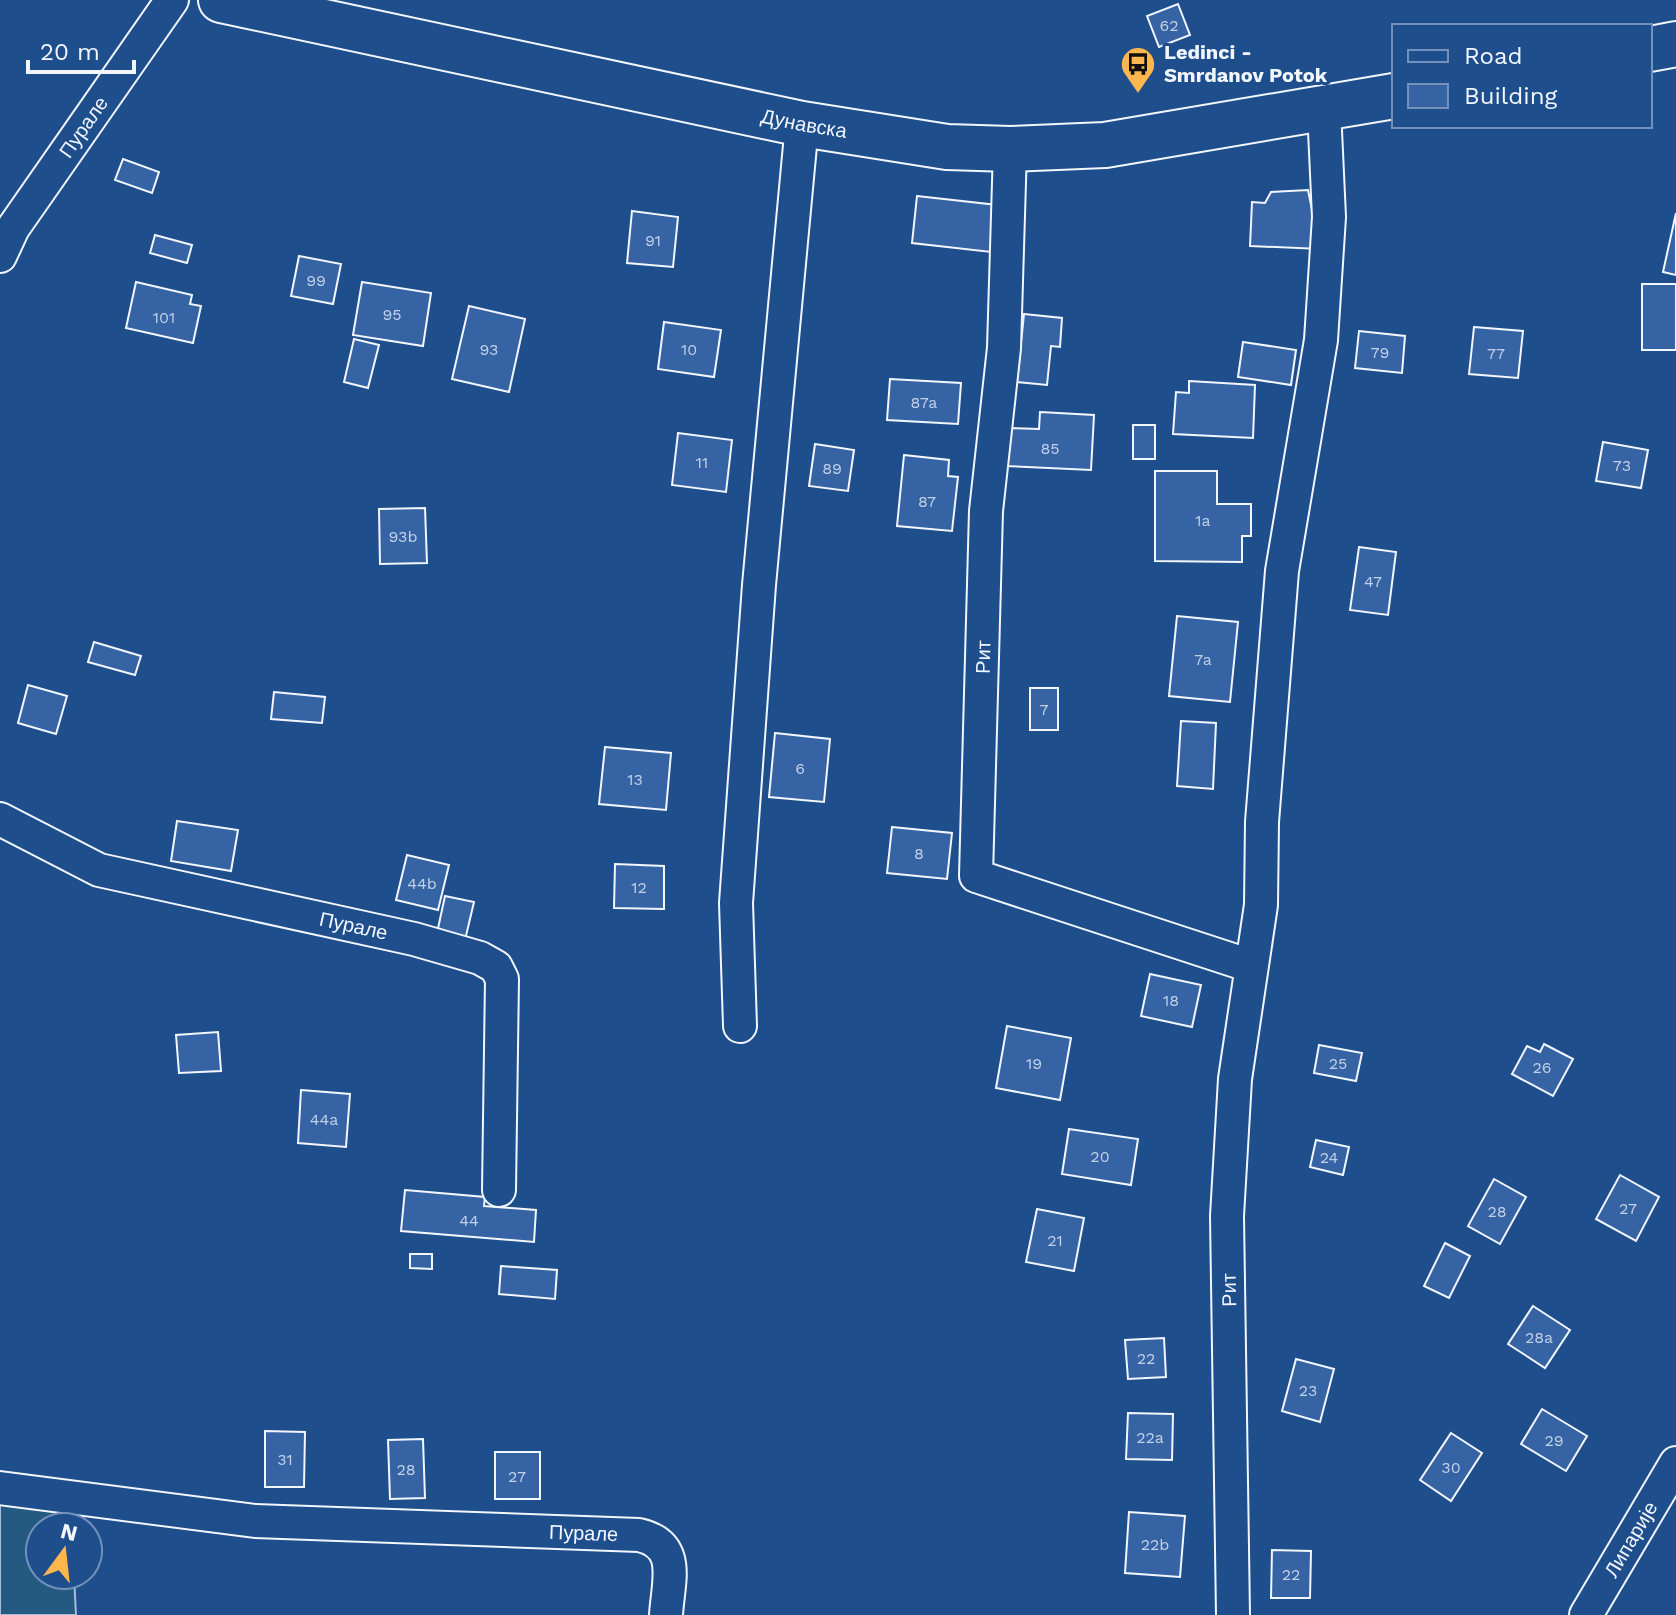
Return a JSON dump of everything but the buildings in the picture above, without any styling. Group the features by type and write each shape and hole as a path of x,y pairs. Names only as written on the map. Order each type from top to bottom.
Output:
{"main road":[{"name":"Дунавска","path":"221,0 802,124 918,144 1010,149 1105,145 1392,96"},
{"path":"1652,49 1676,44"}],"street":[{"name":"Пурале","path":"0,256 13,228 172,0"},
{"name":"Рит","path":"1233,1615 1227,1216 1235,1079 1261,905 1262,822 1282,571 1321,340 1329,217 1324,109"},
{"path":"740,1026 737,888 759,585 802,124"},
{"name":"Рит","path":"1010,149 1004,348 986,511 976,876 1251,966"},
{"name":"Пурале","path":"0,819 99,870 414,939 480,958 496,967 502,979 499,1190"},
{"name":"Липарије","path":"1586,1615 1676,1463"},
{"name":"Пурале","path":"0,1488 255,1521 639,1535 656,1539 664,1547 669,1561 666,1615"}],"shaded area":[{"path":"0,1497 70,1503 70,1511 24,1511 24,1591 75,1591 76,1615 0,1615"}],"place":[{"name":"Ledinci - Smrdanov Potok","path":"1138,95"}]}
